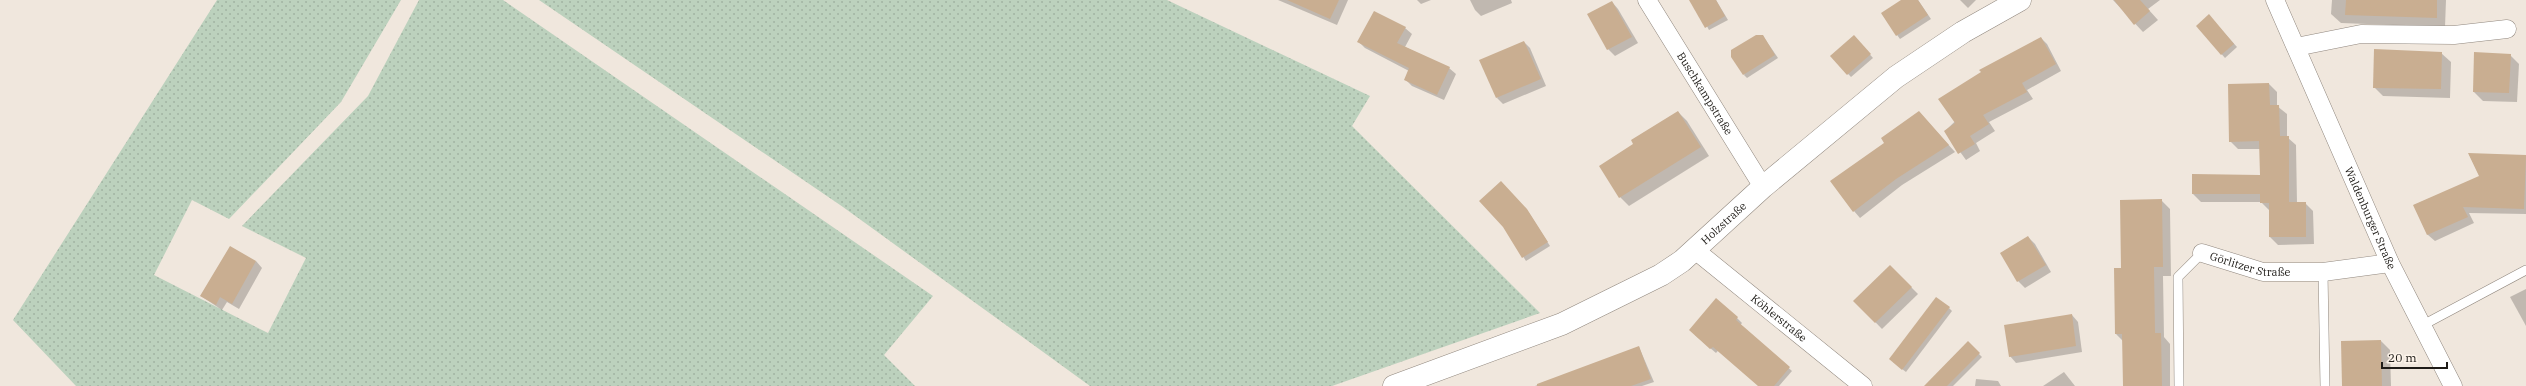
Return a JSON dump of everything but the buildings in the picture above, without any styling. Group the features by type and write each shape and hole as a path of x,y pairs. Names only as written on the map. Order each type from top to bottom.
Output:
{"street":[{"name":"Buschkampstraße","path":"1647,0 1763,187"},
{"name":"Holzstraße","path":"1394,386 1562,324 1599,307 1660,275 1695,250 1763,187 1896,77 1963,32 2020,0"},
{"name":"Waldenburger Straße","path":"2275,0 2390,263 2423,325 2452,386"},
{"path":"2296,47 2361,34 2454,35 2507,29"},
{"name":"Köhlerstraße","path":"1695,250 1860,385"},
{"name":"Görlitzer Straße","path":"2202,253 2263,272 2323,272 2390,263"}],"lane":[{"name":"Görlitzer Straße","path":"2179,386 2178,277 2202,253"},
{"path":"2423,325 2526,270"},
{"path":"2323,272 2325,386"}],"green space":[{"path":"217,0 401,0 341,102 229,219 192,200 154,275 268,333 306,258 242,226 368,96 419,0 503,0 933,296 884,355 915,386 76,386 13,320"},
{"path":"539,0 1167,0 1370,96 1352,126 1540,313 1332,386 1090,386 843,207"}]}
